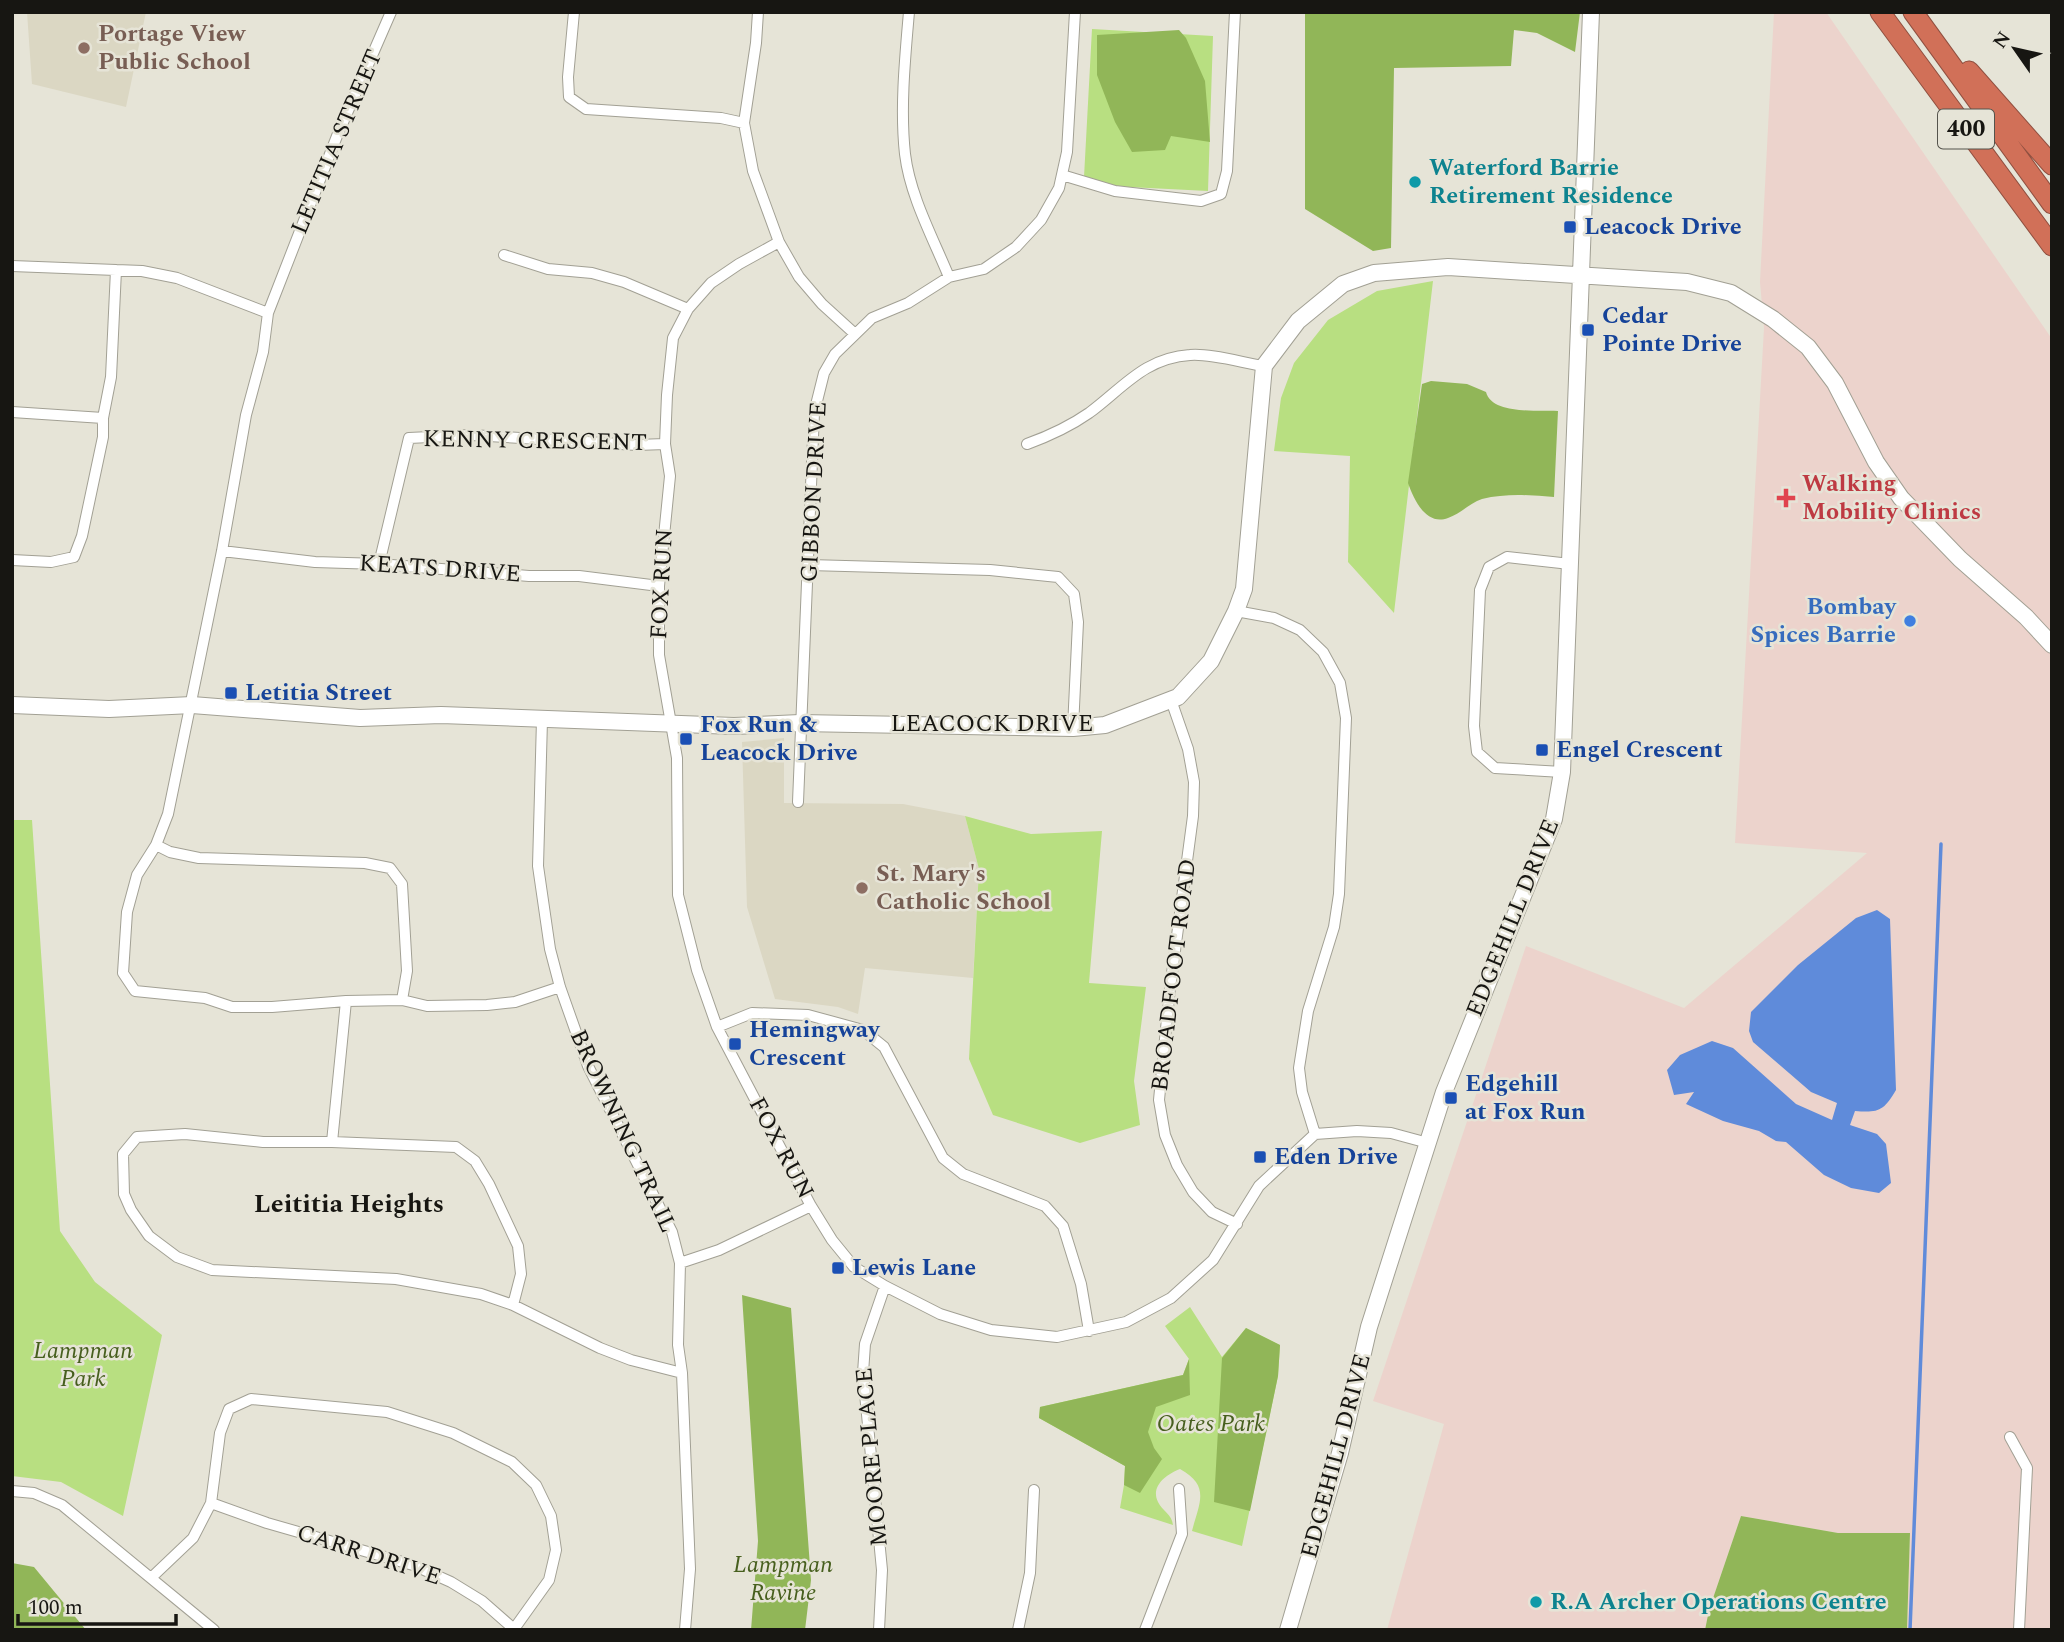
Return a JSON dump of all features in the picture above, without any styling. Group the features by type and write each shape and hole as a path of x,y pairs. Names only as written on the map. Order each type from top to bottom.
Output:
{"highway":[{"name":"400","path":"1880,12 2052,246"},
{"name":"400","path":"1915,12 2052,204"},
{"path":"1915,12 2052,165"}],"street":[{"name":"LETITIA STREET","path":"391,12 337,135 268,313 263,352 246,415 192,705 168,814 156,845 137,875 127,912 123,973 135,991 205,998 232,1007 402,1000 427,1006 487,1005 515,1002 560,987"},
{"path":"573,12 569,97 586,109 721,118 744,123"},
{"path":"758,12 744,123 753,172 779,242 799,277 855,334"},
{"path":"909,12 904,73 905,155 914,191 949,277"},
{"name":"GIBBON DRIVE","path":"798,802 809,565 807,529 814,412 824,373 835,354 872,318 908,303 949,277 984,269 1016,247 1041,220 1059,188 1067,152 1075,12"},
{"path":"1062,175 1115,191 1201,201 1221,194 1227,171 1235,12"},
{"name":"EDGEHILL DRIVE","path":"1288,1630 1340,1453 1369,1327 1444,1092 1554,819 1562,772 1591,12"},
{"name":"FOX RUN","path":"779,242 711,283 688,309 673,338 667,394 665,444 670,476 659,586 659,655 677,758 677,895 697,970 717,1027 811,1206 832,1240 854,1267 885,1286 940,1314 991,1330 1057,1338 1126,1322 1171,1298 1213,1260 1259,1186 1315,1134"},
{"path":"504,255 548,269 592,273 624,282 688,309"},
{"path":"12,266 142,271 177,278 268,313"},
{"path":"1027,444 1061,431 1090,412 1140,370 1163,359 1192,354 1264,366 1298,321 1343,284 1374,273 1448,267 1688,282 1731,293 1773,319 1808,347 1835,383 1876,462 1901,498 1960,559 2026,617 2052,645"},
{"path":"12,561 51,562 74,557 82,536 103,437 103,418 111,377 116,270"},
{"name":"LEACOCK DRIVE","path":"12,705 108,709 192,705 360,718 441,715 734,726 800,723 1073,729 1105,725 1178,697 1211,661 1236,611 1244,589 1264,366"},
{"path":"12,412 103,418"},
{"name":"KENNY CRESCENT","path":"379,564 409,438 471,435 637,445 665,444"},
{"name":"KEATS DRIVE","path":"222,551 315,562 379,564 529,576 579,576 659,586"},
{"path":"1562,772 1495,768 1477,752 1474,726 1480,590 1489,567 1507,557 1570,564"},
{"path":"809,565 990,570 1058,577 1074,594 1078,622 1073,729"},
{"path":"1236,611 1274,618 1300,630 1323,652 1340,683 1346,718 1339,894 1334,927 1308,1011 1298,1069 1315,1134 1357,1131 1391,1133 1428,1143"},
{"name":"BROADFOOT ROAD","path":"1171,700 1188,749 1194,782 1194,816 1170,988 1159,1100 1165,1135 1177,1165 1194,1192 1212,1212 1237,1224"},
{"name":"BROWNING TRAIL","path":"542,720 538,866 550,949 587,1066 672,1232 680,1263 678,1345 682,1373 690,1569 685,1630"},
{"path":"156,845 170,852 199,858 365,863 390,868 402,884 407,971 402,1000"},
{"path":"332,1142 346,1001"},
{"path":"717,1027 752,1013 808,1015 863,1030 884,1047 943,1158 963,1174 1045,1206 1063,1226 1081,1284 1089,1331"},
{"path":"513,1305 522,1274 517,1246 489,1184 475,1161 456,1147 263,1142 185,1134 137,1137 123,1154 124,1194 131,1210 149,1236 177,1257 212,1270 396,1279 481,1294 513,1305 600,1348 631,1360 682,1373"},
{"path":"680,1263 719,1250 811,1206"},
{"name":"MOORE PLACE","path":"879,1630 882,1570 863,1373 865,1344 885,1286"},
{"path":"152,1577 193,1538 211,1503 219,1433 229,1409 251,1399 387,1412 453,1433 512,1462 536,1485 551,1516 556,1550 549,1580 514,1630"},
{"path":"2010,1437 2027,1468 2019,1630"},
{"path":"1145,1630 1182,1534 1180,1489"},
{"path":"1018,1630 1030,1573 1034,1490"},
{"path":"12,1491 34,1493 62,1505 214,1630"},
{"name":"CARR DRIVE","path":"211,1503 413,1565 451,1582 482,1601 514,1630"}],"shaded area":[{"name":"Portage View Public School","path":"27,12 146,12 126,107 32,84"},
{"path":"1774,12 1826,12 2052,339 2052,1630 1907,1630 1910,1533 1838,1533 1741,1516 1709,1610 1705,1630 1387,1630 1444,1424 1373,1401 1526,946 1684,1008 1867,853 1735,843 1764,328 1760,282"},
{"name":"St. Mary's Catholic School","path":"784,738 784,803 903,804 965,816 979,869 973,978 865,968 858,1014 838,1007 775,999 747,907 742,742"}],"green space":[{"path":"1305,12 1580,12 1575,52 1537,33 1514,30 1511,66 1394,68 1391,248 1373,251 1305,209"},
{"path":"1092,29 1213,36 1208,191 1109,186 1084,177"},
{"path":"1179,30 1186,38 1205,81 1210,142 1171,136 1165,150 1132,152 1115,122 1097,75 1097,35"},
{"path":"1433,281 1394,613 1348,562 1350,456 1274,451 1281,398 1294,363 1328,320 1377,291"},
{"path":"1431,381 1467,384 1486,392 1497,405 1506,408 1558,411 1554,497 1491,497 1482,499 1448,518 1433,518 1427,515 1417,504 1408,483 1422,384"},
{"path":"965,816 1031,834 1102,831 1089,983 1146,987 1134,1081 1140,1125 1080,1143 993,1115 969,1059 979,869"},
{"name":"Lampman Park","path":"12,820 32,820 60,1231 95,1282 162,1335 123,1516 61,1482 12,1476"},
{"name":"Lampman Ravine","path":"742,1295 791,1308 811,1580 805,1630 751,1630 758,1541"},
{"name":"Oates Park","path":"1190,1307 1222,1357 1246,1328 1280,1345 1278,1376 1242,1546 1192,1531 1199,1504 1199,1489 1190,1475 1180,1469 1165,1477 1156,1491 1158,1502 1171,1518 1173,1525 1120,1508 1125,1466 1039,1418 1040,1407 1183,1375 1189,1359 1165,1326"},
{"path":"1246,1328 1280,1345 1278,1376 1250,1511 1214,1502 1222,1358"},
{"path":"1189,1359 1190,1395 1156,1407 1148,1432 1162,1459 1140,1493 1124,1485 1125,1466 1039,1418 1040,1407 1183,1375"},
{"path":"1741,1516 1838,1533 1910,1533 1907,1630 1705,1630 1709,1610"},
{"path":"12,1563 34,1567 86,1630 12,1630"}],"water":[{"path":"1877,910 1890,919 1896,1090 1880,1109 1869,1112 1855,1111 1850,1125 1877,1134 1886,1144 1891,1183 1879,1193 1851,1188 1824,1175 1786,1142 1776,1141 1759,1131 1723,1121 1686,1104 1694,1092 1674,1095 1667,1070 1680,1055 1712,1041 1733,1048 1796,1104 1832,1120 1837,1103 1811,1092 1753,1042 1749,1031 1751,1012 1798,965 1856,918"}],"waterway":[{"path":"1910,1630 1941,844"}],"place":[{"name":"Portage View Public School","path":"84,48"},
{"name":"Waterford Barrie Retirement Residence","path":"1415,182"},
{"name":"Leacock Drive","path":"1570,227"},
{"name":"Cedar Pointe Drive","path":"1588,330"},
{"name":"Walking Mobility Clinics","path":"1786,498"},
{"name":"Bombay Spices Barrie","path":"1910,621"},
{"name":"Letitia Street","path":"231,693"},
{"name":"Fox Run & Leacock Drive","path":"686,739"},
{"name":"Engel Crescent","path":"1542,750"},
{"name":"St. Mary's Catholic School","path":"862,888"},
{"name":"Hemingway Crescent","path":"735,1044"},
{"name":"Edgehill at Fox Run","path":"1451,1098"},
{"name":"Eden Drive","path":"1260,1157"},
{"name":"Lewis Lane","path":"838,1268"},
{"name":"R.A Archer Operations Centre","path":"1536,1602"}],"district":[{"name":"Leititia Heights","path":"349,1204"}]}
